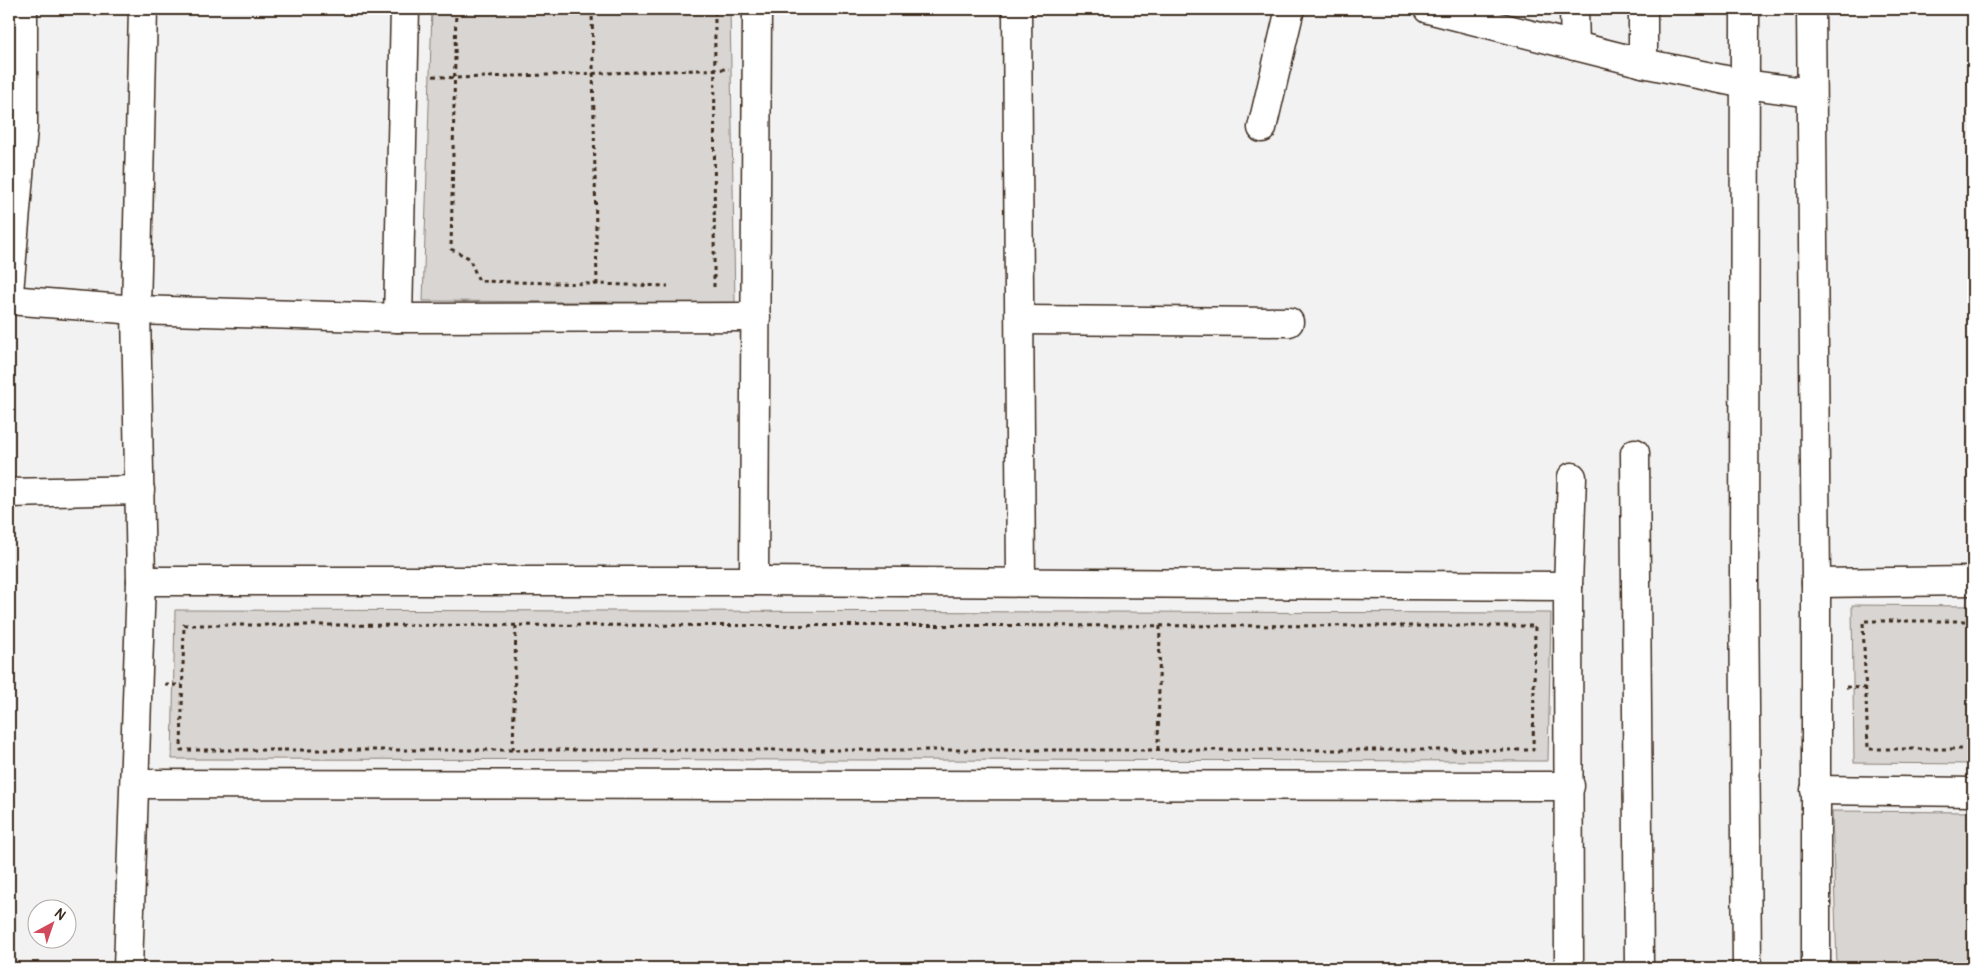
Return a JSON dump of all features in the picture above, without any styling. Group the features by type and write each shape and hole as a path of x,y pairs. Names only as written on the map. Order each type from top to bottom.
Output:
{"street":[{"path":"9,292 23,9"},
{"path":"128,968 141,581 136,310 143,9"},
{"path":"398,318 406,9"},
{"path":"754,581 757,9"},
{"path":"1017,9 1022,582"},
{"path":"1262,128 1290,9"},
{"path":"1428,9 1643,62 1745,84 1812,93"},
{"path":"1574,9 1575,46"},
{"path":"1643,9 1643,62"},
{"path":"1744,9 1744,580 1747,968"},
{"path":"1811,9 1816,583 1816,968"},
{"path":"9,300 136,310 398,318 756,317"},
{"path":"1020,320 1289,322"},
{"path":"1635,453 1639,968"},
{"path":"1569,968 1568,586 1572,477"},
{"path":"9,493 140,490"},
{"path":"141,581 754,581 1568,586"},
{"path":"1816,583 1973,581"},
{"path":"135,784 1570,786"},
{"path":"1815,790 1973,792"}],"path":[{"path":"456,9 451,250 469,258 479,281 676,286"},
{"path":"592,9 597,318"},
{"path":"705,286 715,287 715,9"},
{"path":"455,78 715,70"},
{"path":"1973,621 1863,621 1868,749 1973,750"},
{"path":"184,625 516,625 1534,626 1533,750 180,750 184,625"},
{"path":"513,750 516,625"},
{"path":"1158,750 1160,625"}],"shaded area":[{"path":"432,9 730,9 735,303 423,301"},
{"path":"1852,605 1973,606 1973,764 1854,763"},
{"path":"175,610 1551,613 1548,761 172,759"},
{"path":"1832,811 1973,812 1973,968 1837,968"}]}
